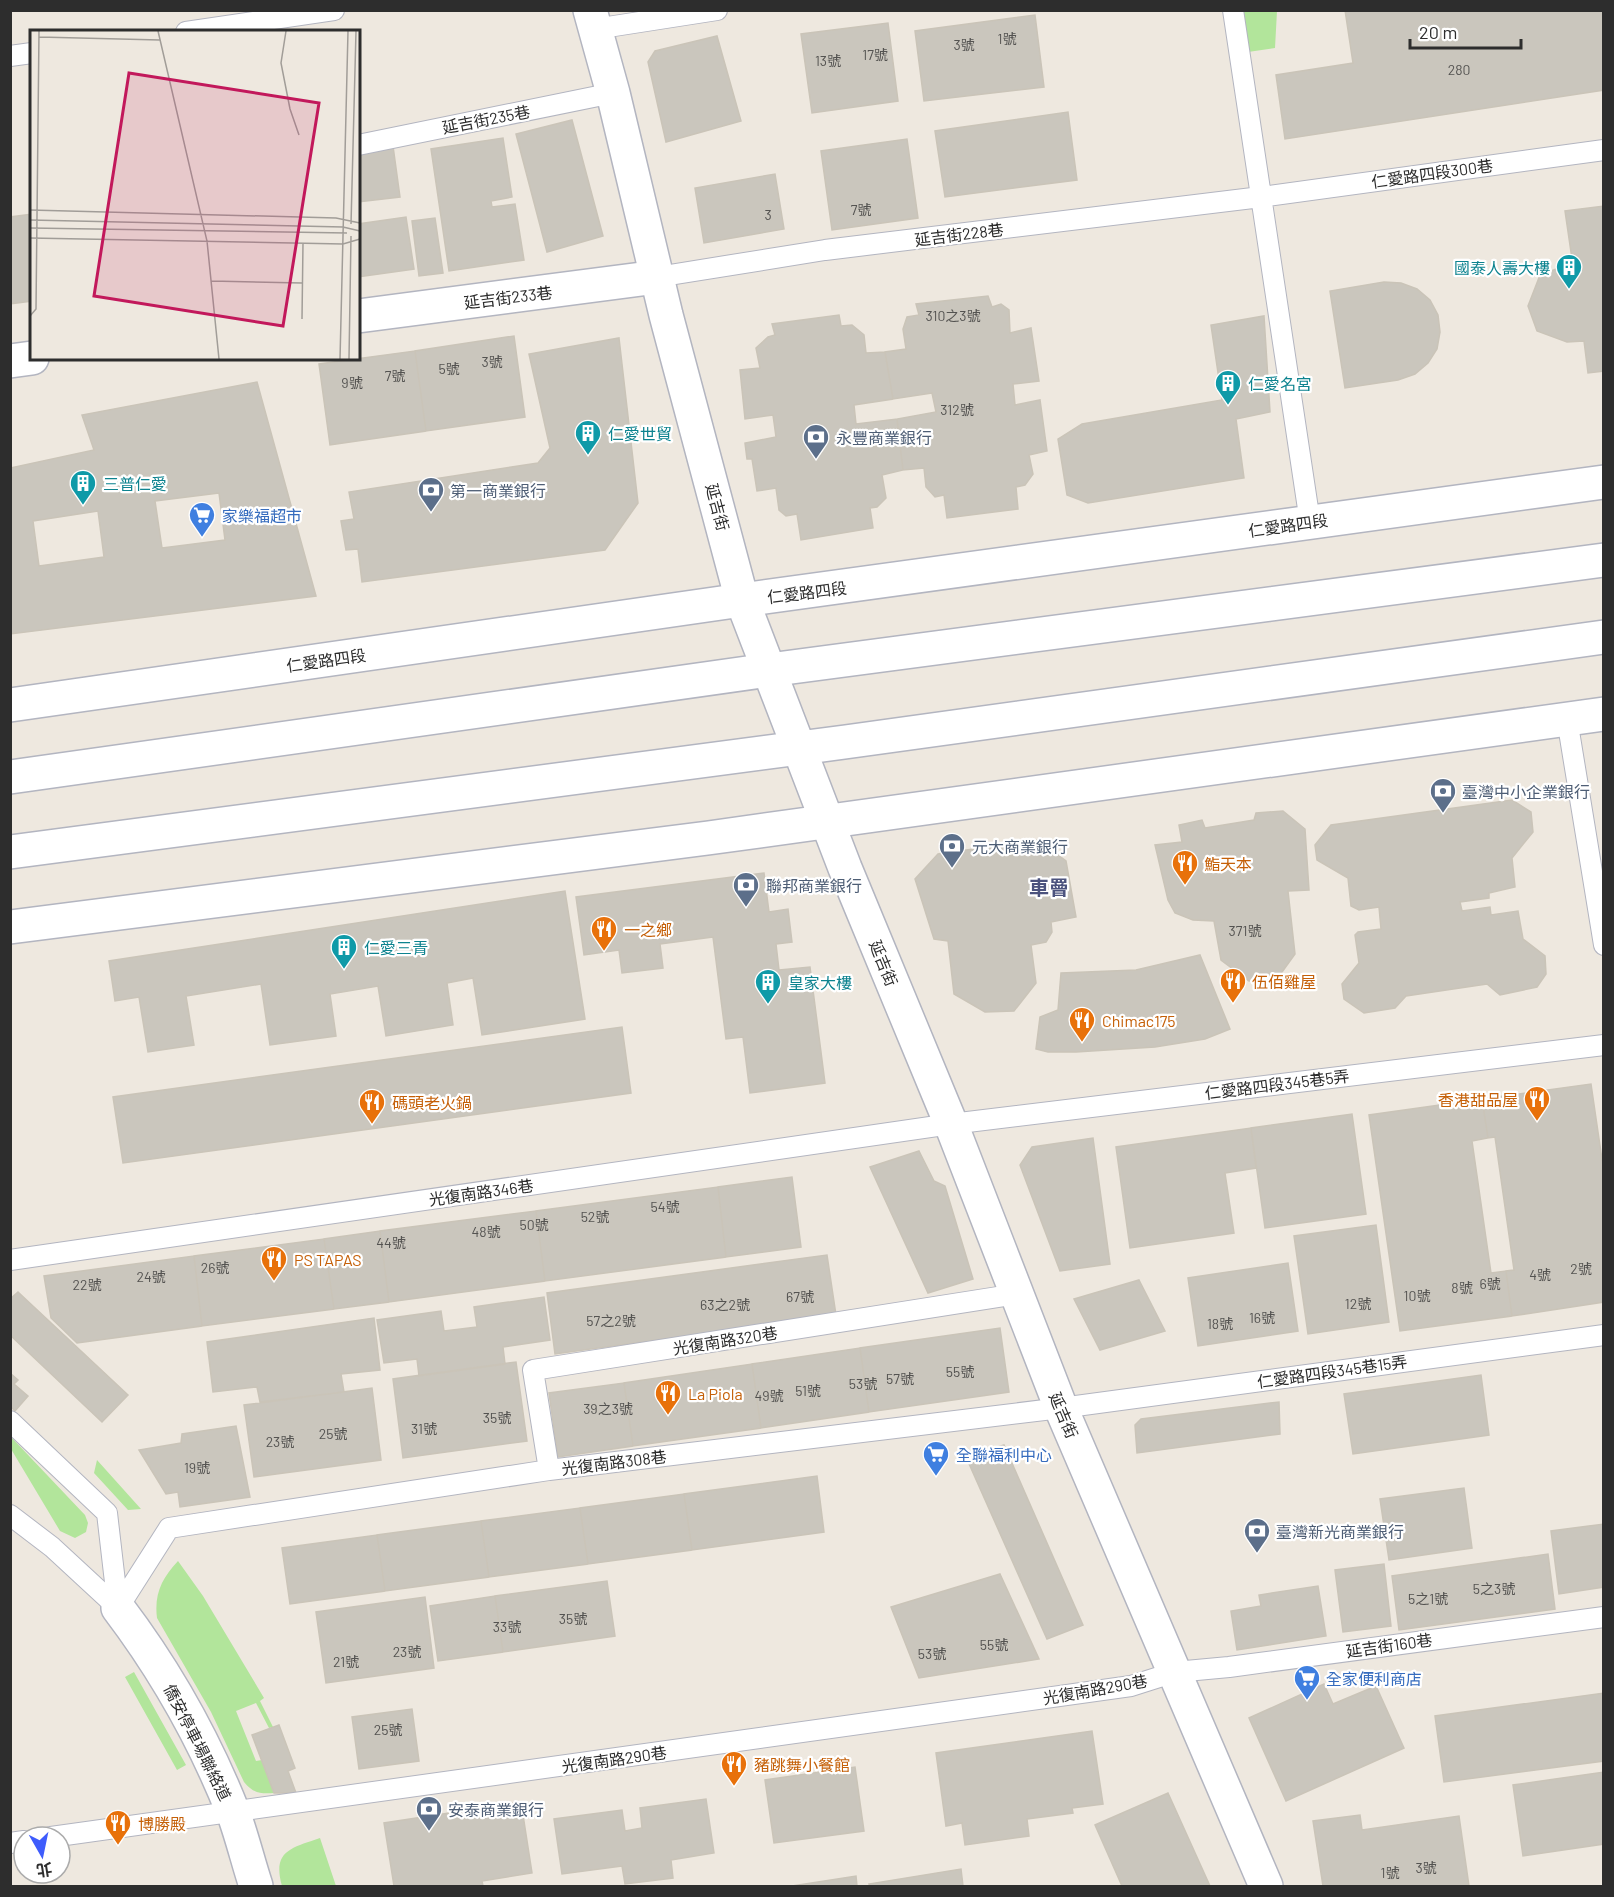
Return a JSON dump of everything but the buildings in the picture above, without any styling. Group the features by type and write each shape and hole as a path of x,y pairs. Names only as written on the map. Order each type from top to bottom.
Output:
{"main road":[{"name":"延吉街","path":"592,20 613,93 657,277 742,600 827,821 951,1124 1061,1408 1266,1887"},
{"name":"延吉街233巷","path":"360,316 657,277"},
{"path":"10,361 30,358"},
{"name":"仁愛路四段","path":"10,705 742,600 1604,482"},
{"path":"10,777 769,670 1604,560"},
{"path":"10,852 799,748 1604,637"},
{"path":"10,927 827,821 1604,714"},
{"name":"僑安停車場聯絡道","path":"118,1608 148,1648 190,1719 233,1812 256,1887"}],"lane":[{"path":"199,30 334,10"},
{"path":"592,20 717,10"},
{"path":"1233,10 1310,522"},
{"path":"10,56 30,53"},
{"name":"延吉街235巷","path":"360,145 613,93"},
{"name":"仁愛路四段300巷","path":"1261,197 1604,150"},
{"name":"延吉街228巷","path":"657,277 825,250 1261,197"},
{"path":"1567,719 1604,945"},
{"name":"仁愛路四段345巷5弄","path":"951,1124 1604,1045"},
{"name":"光復南路346巷","path":"10,1260 951,1124"},
{"name":"光復南路320巷","path":"549,1470 533,1370 1017,1294"},
{"name":"仁愛路四段345巷15弄","path":"1061,1408 1604,1335"},
{"name":"光復南路308巷","path":"118,1608 169,1528 549,1470 1061,1408"},
{"path":"10,1421 107,1513 118,1608"},
{"name":"僑安停車場聯絡道","path":"10,1515 52,1547 118,1608"},
{"name":"延吉街160巷","path":"1175,1672 1604,1617"},
{"name":"光復南路290巷","path":"72,1834 1131,1686 1175,1672"}],"green space":[{"path":"1243,11 1277,11 1275,48 1248,52"},
{"path":"11,1437 85,1515 88,1523 86,1532 75,1538 60,1531 11,1449"},
{"path":"97,1460 141,1509 128,1510 94,1473"},
{"path":"178,1561 203,1596 264,1698 260,1701 273,1727 269,1728 256,1703 236,1711 256,1761 262,1760 274,1793 257,1792 244,1782 211,1712 157,1618 156,1609 160,1587"},
{"path":"134,1672 186,1765 177,1770 125,1677"},
{"path":"320,1838 336,1886 282,1886 280,1865 282,1858 293,1848"}],"place":[{"name":"國泰人壽大樓","path":"1569,290"},
{"name":"仁愛名宮","path":"1228,406"},
{"name":"仁愛世貿","path":"588,456"},
{"name":"永豐商業銀行","path":"816,460"},
{"name":"三普仁愛","path":"83,506"},
{"name":"第一商業銀行","path":"431,513"},
{"name":"家樂福超市","path":"202,538"},
{"name":"臺灣中小企業銀行","path":"1443,814"},
{"name":"元大商業銀行","path":"952,869"},
{"name":"鮨天本","path":"1185,886"},
{"name":"聯邦商業銀行","path":"746,908"},
{"name":"一之鄉","path":"604,952"},
{"name":"仁愛三青","path":"344,970"},
{"name":"伍佰雞屋","path":"1233,1004"},
{"name":"皇家大樓","path":"768,1005"},
{"name":"Chimac175","path":"1082,1043"},
{"name":"香港甜品屋","path":"1537,1122"},
{"name":"碼頭老火鍋","path":"372,1125"},
{"name":"PS TAPAS","path":"274,1282"},
{"name":"La Piola","path":"668,1416"},
{"name":"全聯福利中心","path":"936,1477"},
{"name":"臺灣新光商業銀行","path":"1257,1554"},
{"name":"全家便利商店","path":"1307,1701"},
{"name":"豬跳舞小餐館","path":"734,1787"},
{"name":"安泰商業銀行","path":"429,1832"},
{"name":"博勝殿","path":"118,1846"}],"district":[{"name":"車罾","path":"1049,887"}]}
